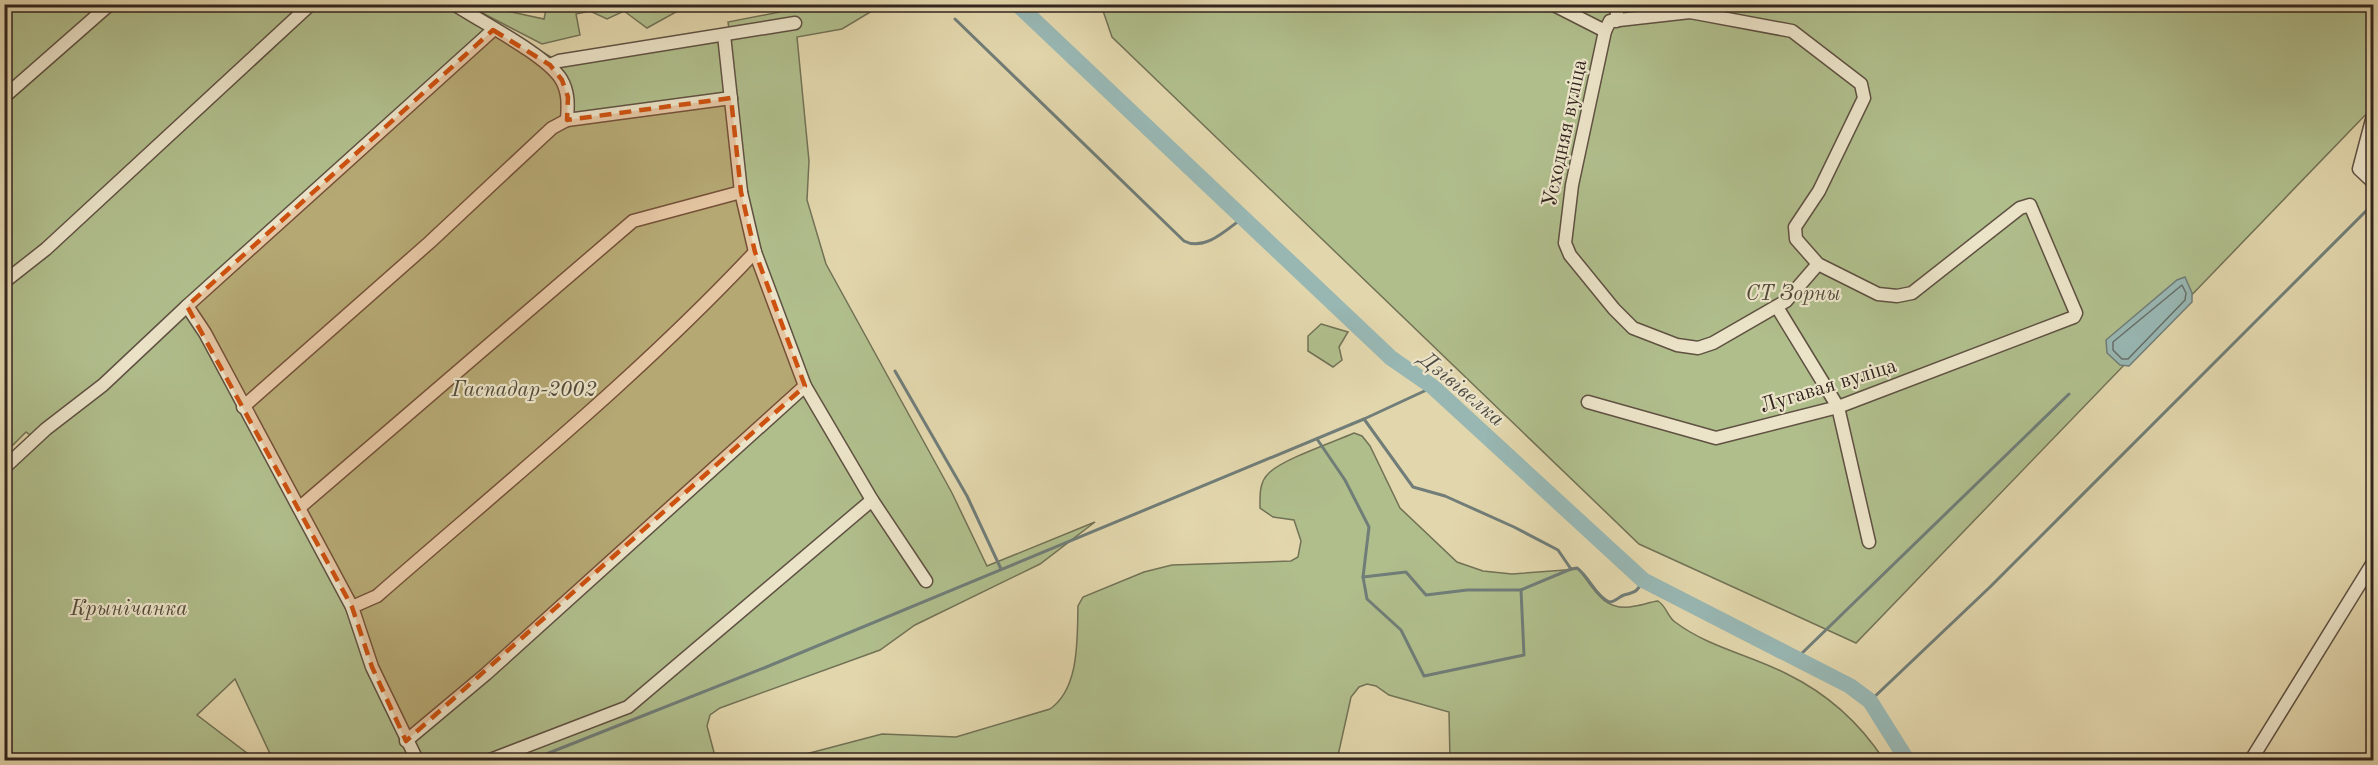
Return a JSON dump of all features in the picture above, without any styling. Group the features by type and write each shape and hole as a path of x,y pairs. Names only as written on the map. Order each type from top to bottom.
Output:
{"street":[{"path":"4,97 110,4"},
{"path":"4,282 55,241 311,4"},
{"path":"454,4 550,65 562,80 568,97 567,120"},
{"path":"1552,4 1605,31 1610,21 1690,12 1792,31 1861,84 1864,98 1819,191 1795,227 1796,239 1818,264 1786,301 1777,307 1838,407 1869,542"},
{"path":"1616,21 1618,4"},
{"path":"550,65 559,61 795,23"},
{"path":"4,468 46,429 103,385 187,306 493,30"},
{"name":"Усходняя вуліца","path":"1605,31 1572,185 1565,243 1570,255 1634,328 1677,345 1698,348 1713,343 1777,307"},
{"path":"724,35 741,192 755,252 805,386 872,500 926,581"},
{"path":"243,408 430,242 552,129 567,120 731,98"},
{"path":"2373,112 2359,169 2373,183"},
{"path":"299,508 633,221 741,192"},
{"name":"Лугавая вуліца","path":"1588,402 1716,438 1838,407 2074,317 2076,308 2030,206 2020,208 1912,293 1897,296 1878,294 1818,264"},
{"path":"352,607 377,596 574,425 720,289 755,252"},
{"path":"187,306 205,333 243,408 352,607 372,667 417,760"},
{"path":"406,741 486,675 805,386"},
{"path":"490,760 628,707 872,500"},
{"path":"2251,760 2373,561"}],"highlighted area":[{"path":"493,30 550,65 562,80 568,97 567,120 731,98 741,192 755,252 805,386 406,741 372,667 352,607 187,306"}],"green space":[{"name":"Гаспадар-2002","path":"5,5 461,5 563,64 731,40 728,22 816,5 882,5 842,29 797,37 809,161 807,200 826,264 952,493 987,566 1095,522 1040,564 915,625 880,650 720,708 710,715 707,726 716,760 273,760 235,679 197,715 256,760 5,760 5,476 38,441 26,432 5,453"},
{"path":"467,5 506,5 507,11 544,19 547,5 671,5 676,12 647,28 624,11 607,19 590,11 576,14 580,35 542,44"},
{"name":"СТ Зорны","path":"1101,5 2373,5 2373,107 1856,643 1639,544 1112,37"},
{"path":"1321,324 1348,332 1339,347 1342,360 1333,367 1308,351 1308,336"},
{"path":"1354,433 1362,436 1370,446 1400,508 1457,562 1483,571 1512,574 1579,569 1595,592 1608,603 1625,607 1658,601 1672,620 1688,631 1773,667 1802,682 1829,700 1864,733 1884,760 1450,760 1449,712 1389,695 1376,686 1367,684 1359,687 1351,697 1337,760 783,760 882,734 956,737 1050,709 1060,700 1072,676 1077,647 1078,606 1083,597 1144,572 1172,565 1291,561 1298,557 1301,541 1294,520 1273,517 1260,508 1263,480 1285,462"}],"water":[{"path":"2185,277 2192,293 2192,302 2129,366 2120,365 2107,353 2106,340 2177,280"}],"waterway":[{"name":"Дзівівелка","path":"1017,4 1391,358 1433,387 1643,580 1850,686 1870,701 1907,760"},
{"path":"955,19 1184,241 1200,244 1216,238 1244,217"},
{"path":"1870,701 1990,587 2374,203"},
{"path":"895,371 967,496 1001,569"},
{"path":"531,760 764,668 1364,419 1433,387"},
{"path":"1798,657 2069,394"},
{"path":"1364,419 1413,487 1445,496 1558,550 1571,569 1577,568 1609,602 1636,591 1643,580"},
{"path":"1317,439 1345,480 1369,527 1363,577 1367,599 1401,630 1424,676 1524,655 1521,590 1571,569"},
{"path":"1363,577 1406,572 1426,595 1467,590 1521,590"}],"park label":[{"name":"Крынічанка","path":"129,608"}]}
